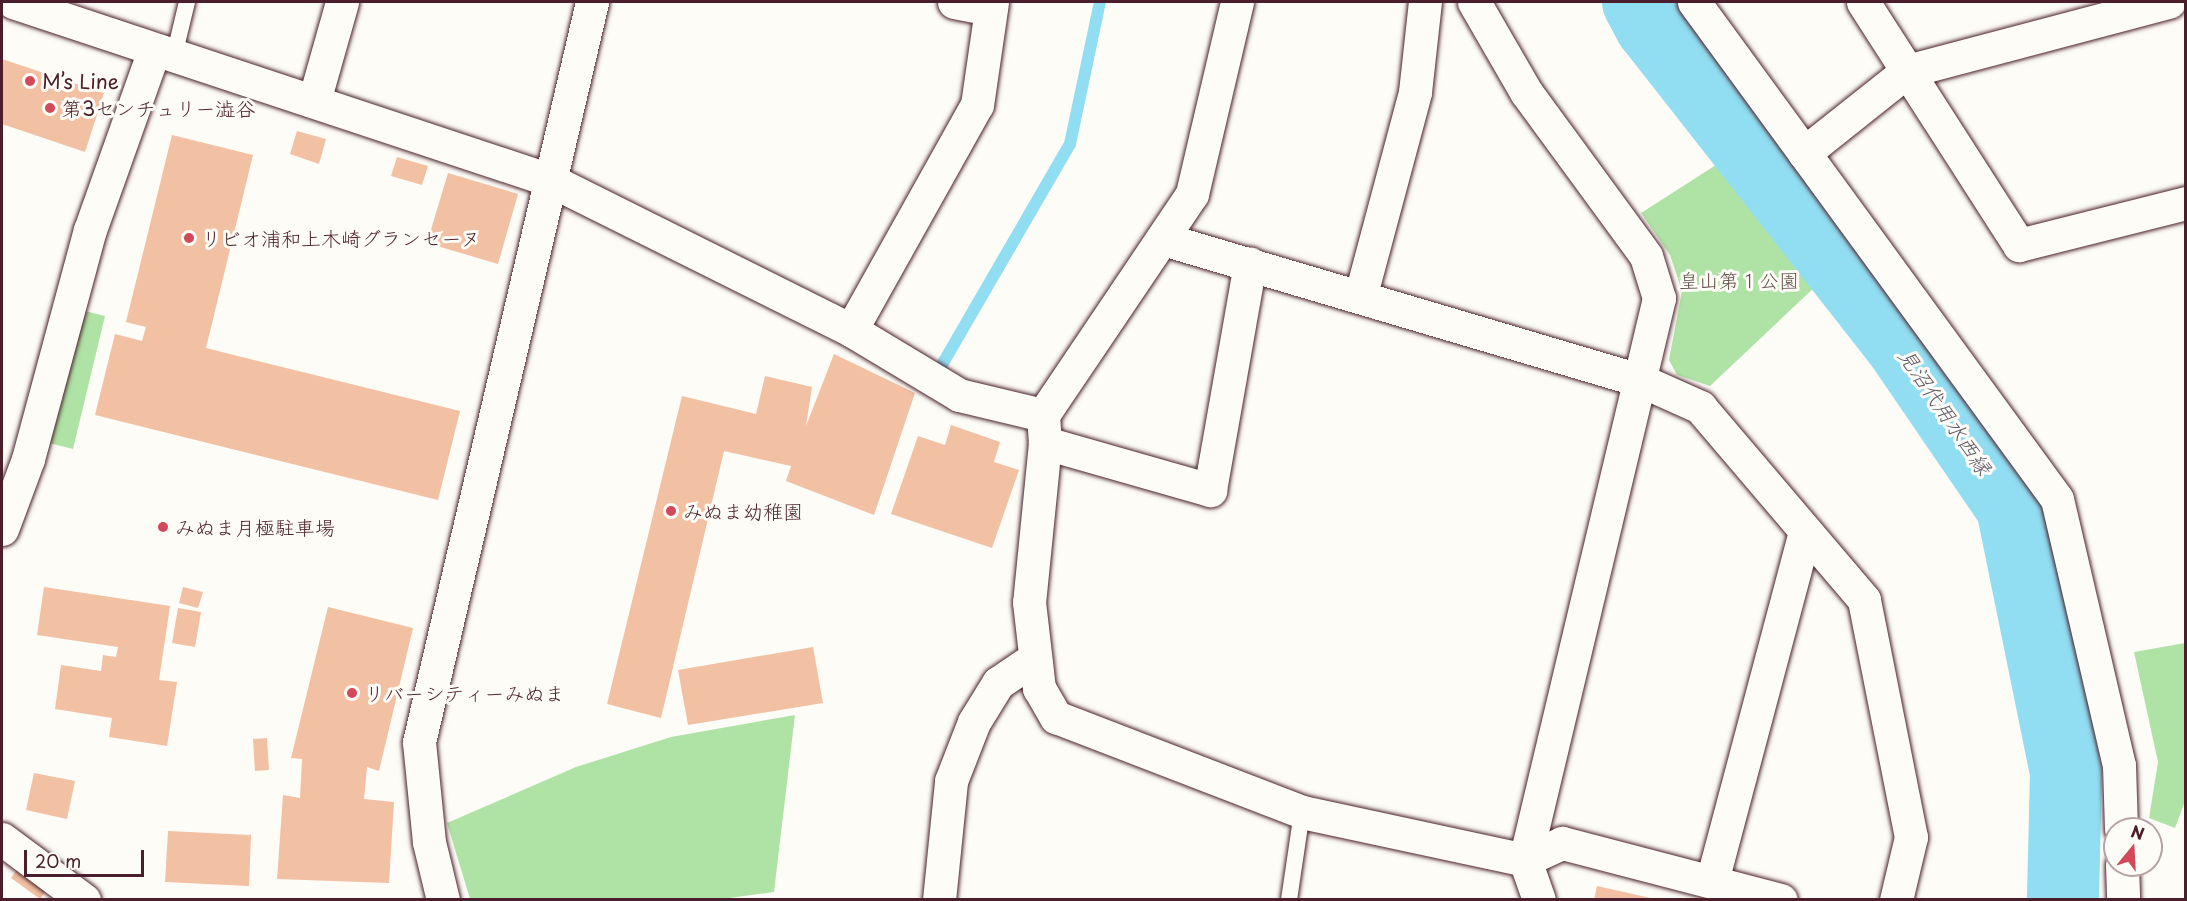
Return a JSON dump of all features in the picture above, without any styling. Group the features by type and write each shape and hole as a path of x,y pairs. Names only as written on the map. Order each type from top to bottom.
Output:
{"street":[{"path":"13,2 50,7 164,53 550,180 851,330 959,395 1210,490 1250,263"},
{"path":"314,101 342,2"},
{"path":"443,900 429,842 419,742 592,2"},
{"path":"851,330 976,105 991,5 954,2"},
{"path":"1237,2 1192,194 1044,429 1029,603 1032,660 1056,717 1302,812 1525,860 1562,843 1781,900"},
{"path":"1361,294 1415,92 1425,2"},
{"path":"1474,2 1526,92 1646,256 1659,298 1642,381 1525,860 1539,900"},
{"path":"1694,2 2057,499 2119,765 2121,817"},
{"path":"1863,2 2019,245 2186,203"},
{"path":"1804,153 1907,71 2169,2"},
{"path":"2,529 8,489 90,230 164,53"},
{"path":"1163,239 1361,294 1642,381 1700,407 1864,600 1911,837 1896,900"},
{"path":"1712,881 1805,531"},
{"path":"939,900 951,781 974,722 998,683 1032,660"},
{"path":"2,839 84,900"},
{"path":"2122,877 2123,900"}],"lane":[{"path":"164,53 187,2"},
{"path":"1289,900 1302,812"}],"green space":[{"name":"皇山第１公園","path":"1716,165 1818,284 1710,386 1677,375 1669,360 1682,291 1670,255 1641,213"},
{"path":"77,309 105,316 73,449 45,442"},
{"path":"2185,643 2185,801 2175,828 2163,823 2163,817 2149,817 2158,762 2134,652"},
{"path":"795,715 774,892 715,900 470,899 447,823 576,767 671,737"}],"building":[{"name":"第3センチュリー澁谷","path":"2,59 104,93 85,152 2,124"},
{"path":"297,131 326,139 319,164 290,154"},
{"name":"リビオ浦和上木崎グランセーヌ","path":"172,135 253,155 206,348 460,411 438,500 95,415 115,334 142,341 146,327 126,322"},
{"path":"397,157 428,166 422,185 391,176"},
{"path":"448,173 518,194 498,264 427,243"},
{"path":"834,354 915,393 874,515 786,481 791,466 724,451 661,718 607,704 682,396 756,414 765,376 812,387 806,426"},
{"path":"951,425 1000,442 994,462 1019,470 992,548 891,514 918,436 945,445"},
{"path":"44,587 170,606 159,680 177,682 167,746 109,737 112,718 55,709 61,665 101,671 103,655 116,657 118,647 37,635"},
{"path":"183,587 203,592 198,608 179,603"},
{"name":"リバーシティーみぬま","path":"328,607 413,628 379,771 367,767 364,799 394,802 389,883 277,879 283,795 300,798 302,759 291,758"},
{"path":"178,608 201,612 195,647 172,643"},
{"path":"813,647 823,703 688,725 678,670"},
{"path":"267,738 269,770 255,771 253,739"},
{"path":"34,773 75,781 67,819 26,810"},
{"path":"168,831 251,835 249,886 165,882"},
{"path":"19,867 48,888 40,899 11,878"},
{"path":"1597,886 1655,899 1655,900 1594,900"}],"waterway":[{"path":"943,363 1070,144 1100,2"},
{"name":"見沼代用水西縁","path":"1638,2 1651,26 1899,342 2012,507 2066,773 2063,900"}],"place":[{"name":"M’s Line","path":"30,81"},
{"name":"第3センチュリー澁谷","path":"50,108"},
{"name":"リビオ浦和上木崎グランセーヌ","path":"189,238"},
{"name":"みぬま幼稚園","path":"671,511"},
{"name":"みぬま月極駐車場","path":"163,527"},
{"name":"リバーシティーみぬま","path":"352,693"}]}
